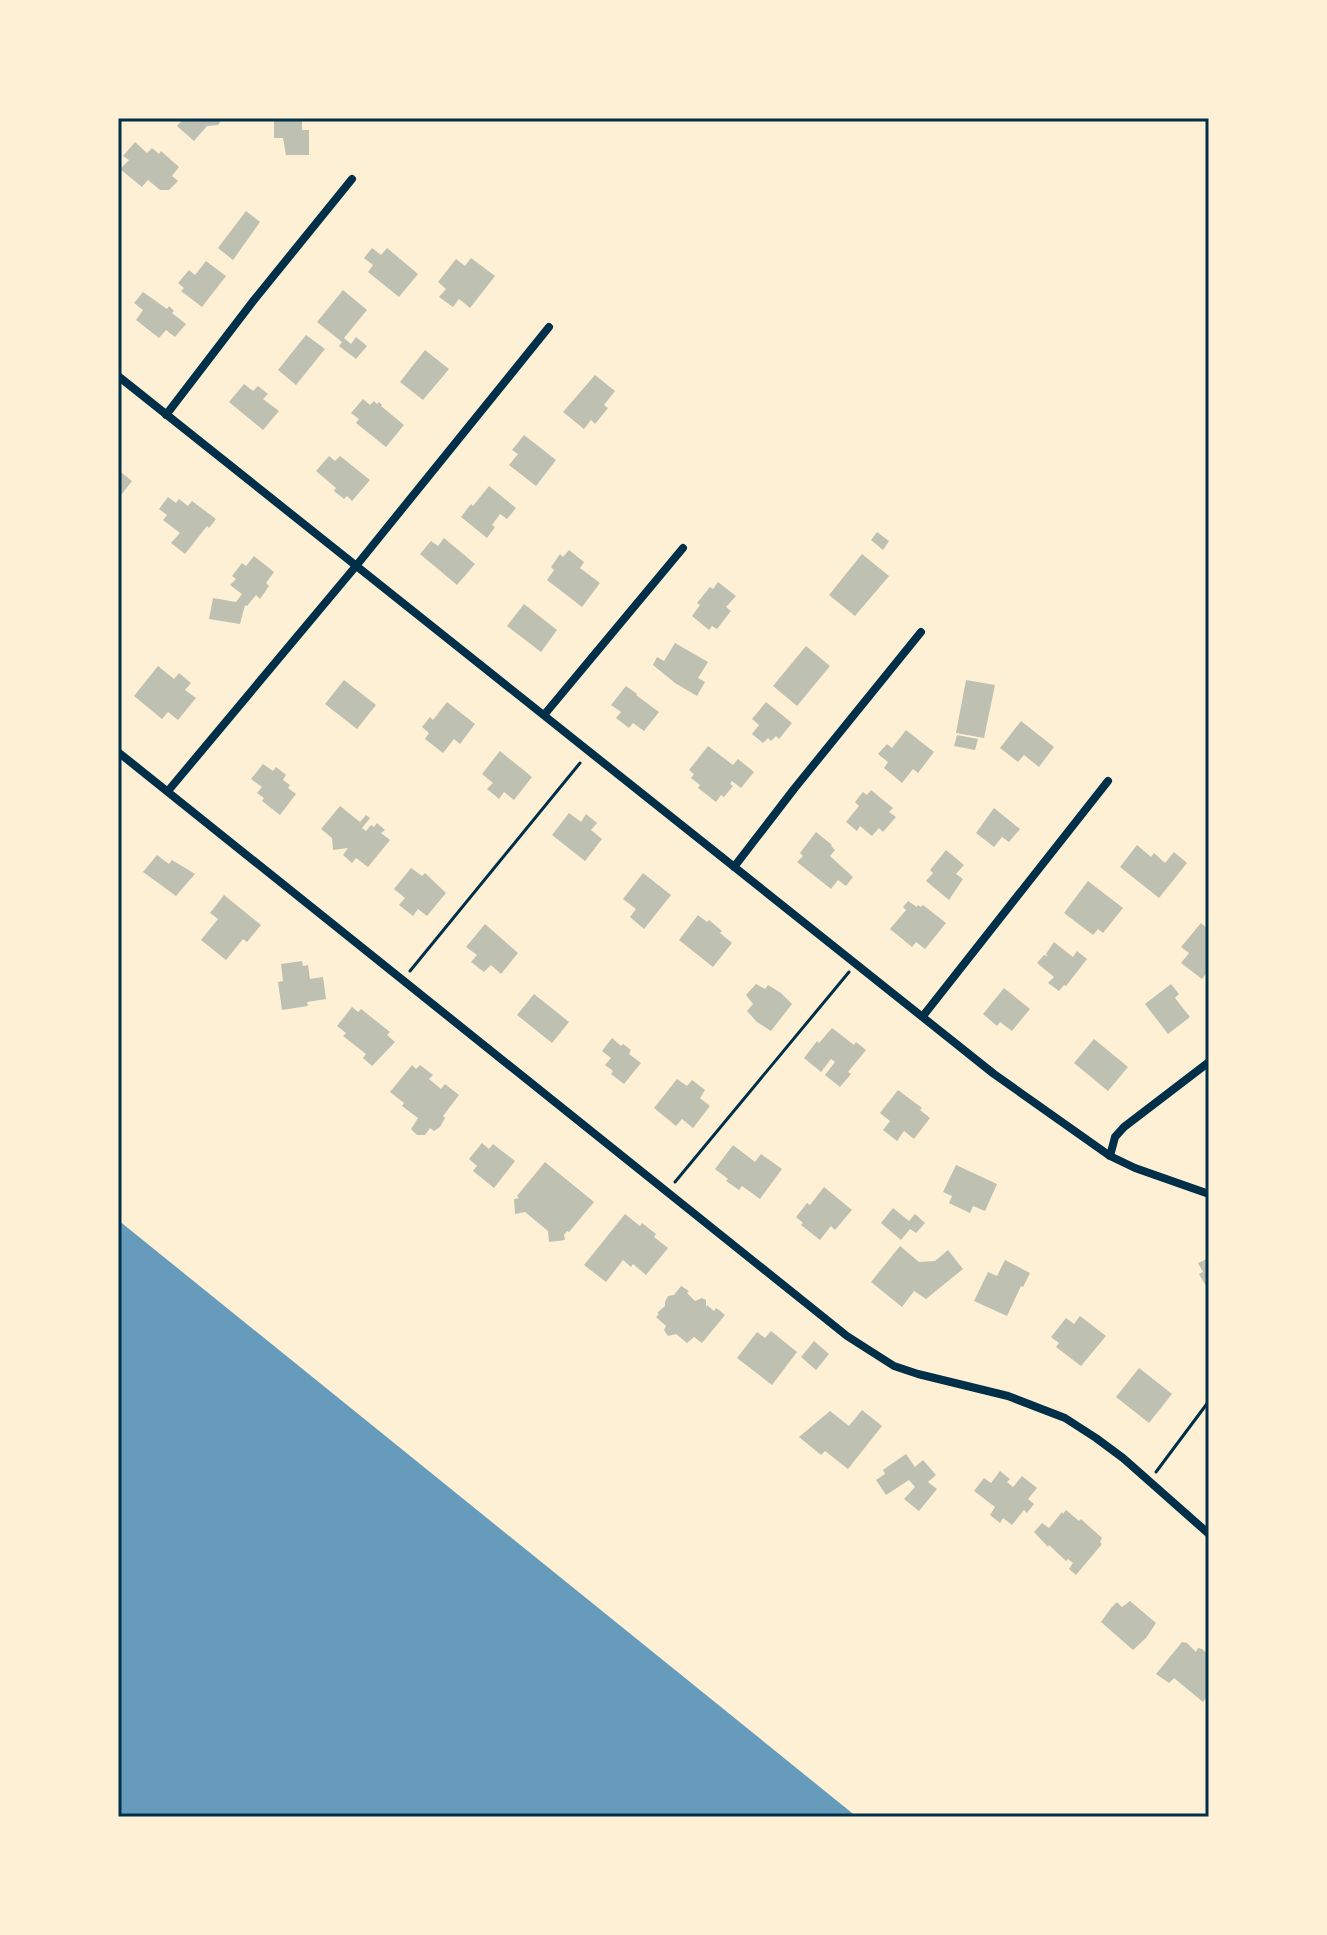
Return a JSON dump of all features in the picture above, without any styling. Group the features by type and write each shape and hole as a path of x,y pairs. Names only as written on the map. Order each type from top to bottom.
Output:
{"street":[{"path":"166,415 352,179"},
{"path":"168,791 356,566 549,327"},
{"path":"118,376 994,1074 1110,1156 1209,1194"},
{"path":"544,715 683,548"},
{"path":"734,867 921,632"},
{"path":"118,752 847,1336 894,1366 1008,1396 1065,1418 1096,1438 1209,1534"},
{"path":"923,1016 1108,781"},
{"path":"1110,1156 1115,1137 1124,1127 1209,1062"}],"path":[{"path":"403,980 590,751"},
{"path":"667,1191 856,963"},
{"path":"1149,1481 1209,1401"}],"water":[{"path":"118,1220 857,1817 118,1817"}],"building":[{"path":"184,118 223,118 218,125 207,126 194,141 177,126"},
{"path":"274,118 302,118 302,130 309,130 309,155 286,155 283,138 274,138"},
{"path":"135,142 147,153 152,148 159,154 161,151 179,167 172,176 178,181 169,190 160,190 148,180 142,187 120,169 129,160 123,156"},
{"path":"246,211 260,222 233,260 218,248"},
{"path":"372,248 381,255 387,248 418,274 399,297 368,272 373,265 364,258"},
{"path":"471,258 495,276 470,308 459,299 453,307 439,297 446,289 438,282 456,259 465,266"},
{"path":"206,261 226,276 202,307 181,291 184,288 178,283 189,270 195,275"},
{"path":"343,290 367,310 344,338 351,344 356,337 367,346 356,359 339,346 342,342 317,322"},
{"path":"143,292 167,309 169,306 174,311 172,313 186,324 175,337 166,330 159,338 136,320 143,310 134,303"},
{"path":"306,335 325,349 296,385 278,370"},
{"path":"425,350 449,369 423,400 400,382"},
{"path":"595,375 615,391 604,405 608,408 595,424 591,420 584,429 563,412"},
{"path":"244,384 253,391 258,386 268,394 263,399 279,411 263,430 229,402"},
{"path":"363,399 370,405 374,401 379,402 404,425 386,447 356,423 359,419 351,413"},
{"path":"524,435 556,460 536,486 509,465 518,454 512,450"},
{"path":"329,456 335,461 340,456 370,480 352,501 334,491 336,488 316,471"},
{"path":"118,470 132,481 118,499"},
{"path":"489,486 516,508 507,519 500,514 487,538 461,517"},
{"path":"168,497 176,503 179,499 188,506 192,501 216,519 185,554 171,543 180,533 163,520 167,515 159,509"},
{"path":"877,532 889,541 883,550 871,540"},
{"path":"444,538 475,564 457,585 420,554 431,541 438,546"},
{"path":"569,550 584,562 580,568 600,583 582,607 547,580 560,554 563,557"},
{"path":"862,554 889,576 855,616 829,595"},
{"path":"254,556 274,572 260,599 256,595 245,605 240,624 209,619 213,598 236,602 242,594 230,585 236,579 232,576 242,563 246,566"},
{"path":"718,582 736,596 726,607 731,611 717,629 712,626 709,630 692,616 700,605 697,603"},
{"path":"524,604 557,630 541,652 507,626"},
{"path":"675,643 708,662 698,678 705,682 697,696 653,665 657,657 664,661"},
{"path":"806,646 830,666 797,706 773,686"},
{"path":"158,666 174,679 179,673 191,683 185,690 196,698 178,720 168,712 162,719 134,696"},
{"path":"344,680 376,705 357,729 325,704"},
{"path":"966,680 995,685 984,738 956,733"},
{"path":"626,686 659,712 644,731 633,723 629,728 616,718 621,712 611,705"},
{"path":"447,702 475,724 460,744 454,739 443,753 425,739 429,733 422,727 430,717 433,720"},
{"path":"766,702 792,723 779,739 776,736 771,741 768,738 763,743 752,734 759,725 752,719"},
{"path":"1021,721 1054,747 1039,767 1024,755 1018,762 1000,748"},
{"path":"906,730 934,752 918,773 913,769 902,783 884,768 888,762 878,754 887,744 892,748"},
{"path":"957,735 978,739 975,750 954,746"},
{"path":"708,746 733,765 738,759 754,772 741,788 732,781 730,784 733,786 716,802 698,788 700,785 691,778 694,774 689,770"},
{"path":"500,751 532,777 514,800 504,792 499,799 487,789 493,783 482,774"},
{"path":"263,764 273,771 276,767 286,775 283,780 296,794 280,815 262,801 264,798 257,793 262,787 251,779"},
{"path":"871,790 893,808 889,812 896,817 883,832 879,828 872,836 860,826 857,831 846,822 859,806 855,802 863,792 867,795"},
{"path":"340,806 360,822 366,815 370,818 362,828 366,831 377,823 385,830 381,833 390,840 368,867 356,858 352,863 343,855 348,848 333,850 332,838 321,829"},
{"path":"994,808 1020,829 1009,842 1002,837 994,847 976,833"},
{"path":"569,813 581,822 586,814 597,823 591,830 602,839 585,861 552,835"},
{"path":"816,832 835,850 830,856 853,877 846,886 838,880 831,889 797,862"},
{"path":"1137,845 1151,857 1154,853 1165,863 1174,852 1187,863 1159,898 1120,867"},
{"path":"946,850 964,865 956,874 963,879 949,900 926,881 933,873 930,870"},
{"path":"157,855 169,864 172,860 195,874 176,896 143,872"},
{"path":"411,868 422,876 425,873 446,893 427,916 418,909 413,916 399,905 405,898 394,889"},
{"path":"643,873 671,895 644,929 630,917 636,909 623,899"},
{"path":"1088,881 1123,908 1103,933 1098,929 1093,935 1064,913"},
{"path":"224,895 261,925 247,942 243,939 226,960 201,940 218,919 210,913"},
{"path":"908,901 917,907 923,905 946,923 925,949 916,942 912,947 890,929 906,910 903,907"},
{"path":"698,915 707,922 709,920 732,943 713,967 679,940"},
{"path":"1201,923 1209,930 1209,970 1202,979 1181,963 1189,953 1181,947"},
{"path":"485,924 518,953 501,974 491,965 484,972 471,962 477,955 466,947"},
{"path":"1054,942 1073,957 1077,951 1087,959 1059,991 1048,983 1054,977 1037,963 1044,955 1048,956 1046,954"},
{"path":"302,961 303,966 308,965 310,979 323,977 326,999 307,1002 308,1006 282,1010 278,982 283,981 281,964"},
{"path":"756,984 765,989 768,985 792,1004 771,1031 747,1011 753,1004 746,995"},
{"path":"1171,984 1179,994 1175,998 1190,1017 1168,1034 1145,1004"},
{"path":"1004,988 1030,1009 1012,1031 1000,1022 997,1026 983,1014"},
{"path":"534,994 569,1022 552,1043 517,1015"},
{"path":"352,1007 358,1012 361,1009 390,1032 387,1035 395,1042 372,1066 363,1058 366,1054 343,1036 346,1033 337,1026"},
{"path":"832,1028 866,1050 840,1087 825,1075 835,1062 831,1059 821,1072 804,1058"},
{"path":"612,1038 631,1050 629,1054 641,1063 624,1084 605,1065 611,1058 602,1051"},
{"path":"1094,1039 1128,1067 1108,1091 1074,1063"},
{"path":"412,1065 416,1069 420,1065 433,1075 429,1079 441,1089 445,1084 459,1095 443,1116 445,1118 440,1127 434,1131 430,1128 425,1135 417,1135 411,1129 418,1118 390,1092"},
{"path":"677,1079 687,1086 692,1080 705,1090 700,1098 710,1106 693,1128 682,1119 676,1126 654,1108"},
{"path":"898,1090 930,1118 914,1139 904,1131 897,1141 883,1130 890,1121 880,1113"},
{"path":"482,1143 489,1149 493,1144 515,1161 494,1188 473,1171 477,1166 469,1159"},
{"path":"733,1145 755,1162 761,1154 782,1169 760,1199 742,1186 739,1190 715,1169"},
{"path":"545,1162 594,1202 567,1231 565,1240 549,1242 548,1231 525,1212 515,1214 514,1199 519,1198 517,1196"},
{"path":"956,1165 997,1184 985,1211 973,1206 970,1213 949,1203 952,1196 943,1192"},
{"path":"824,1187 852,1210 835,1230 831,1226 820,1240 796,1217"},
{"path":"893,1208 909,1221 915,1214 925,1223 916,1233 910,1229 901,1240 881,1223"},
{"path":"625,1214 656,1234 654,1237 668,1248 646,1275 623,1260 606,1282 584,1265"},
{"path":"900,1246 919,1262 935,1261 948,1250 963,1269 926,1299 914,1291 902,1307 871,1282"},
{"path":"1209,1258 1209,1291 1199,1274 1203,1272 1198,1263"},
{"path":"1005,1260 1030,1273 1007,1316 974,1301 988,1272 997,1276"},
{"path":"681,1286 689,1291 687,1293 695,1301 702,1298 706,1300 706,1307 714,1311 716,1308 725,1315 702,1343 694,1337 687,1343 676,1334 668,1336 664,1330 666,1326 656,1317 668,1296 674,1295"},
{"path":"1080,1316 1106,1336 1081,1366 1056,1347 1059,1343 1051,1337 1066,1318 1074,1324"},
{"path":"771,1331 797,1352 772,1385 737,1358 757,1332 765,1338"},
{"path":"814,1341 829,1354 816,1370 801,1357"},
{"path":"1139,1368 1172,1394 1149,1423 1116,1397"},
{"path":"862,1410 882,1426 848,1469 825,1451 821,1455 799,1437 830,1411 849,1426"},
{"path":"906,1454 915,1467 923,1460 936,1475 928,1482 937,1489 919,1511 904,1499 915,1487 909,1480 886,1495 876,1480 885,1474 883,1470"},
{"path":"1000,1471 1010,1479 1007,1482 1013,1487 1022,1476 1037,1488 1028,1499 1034,1504 1027,1513 1024,1510 1012,1525 1003,1518 1000,1523 990,1515 995,1507 974,1491 984,1478 991,1483"},
{"path":"1066,1510 1102,1538 1102,1544 1076,1575 1069,1569 1073,1563 1048,1547 1034,1532 1042,1523 1049,1528"},
{"path":"1130,1601 1156,1623 1133,1650 1101,1622 1117,1602 1122,1607"},
{"path":"1182,1642 1196,1652 1198,1648 1209,1655 1206,1665 1209,1667 1209,1694 1203,1702 1174,1678 1169,1683 1156,1674"}]}
